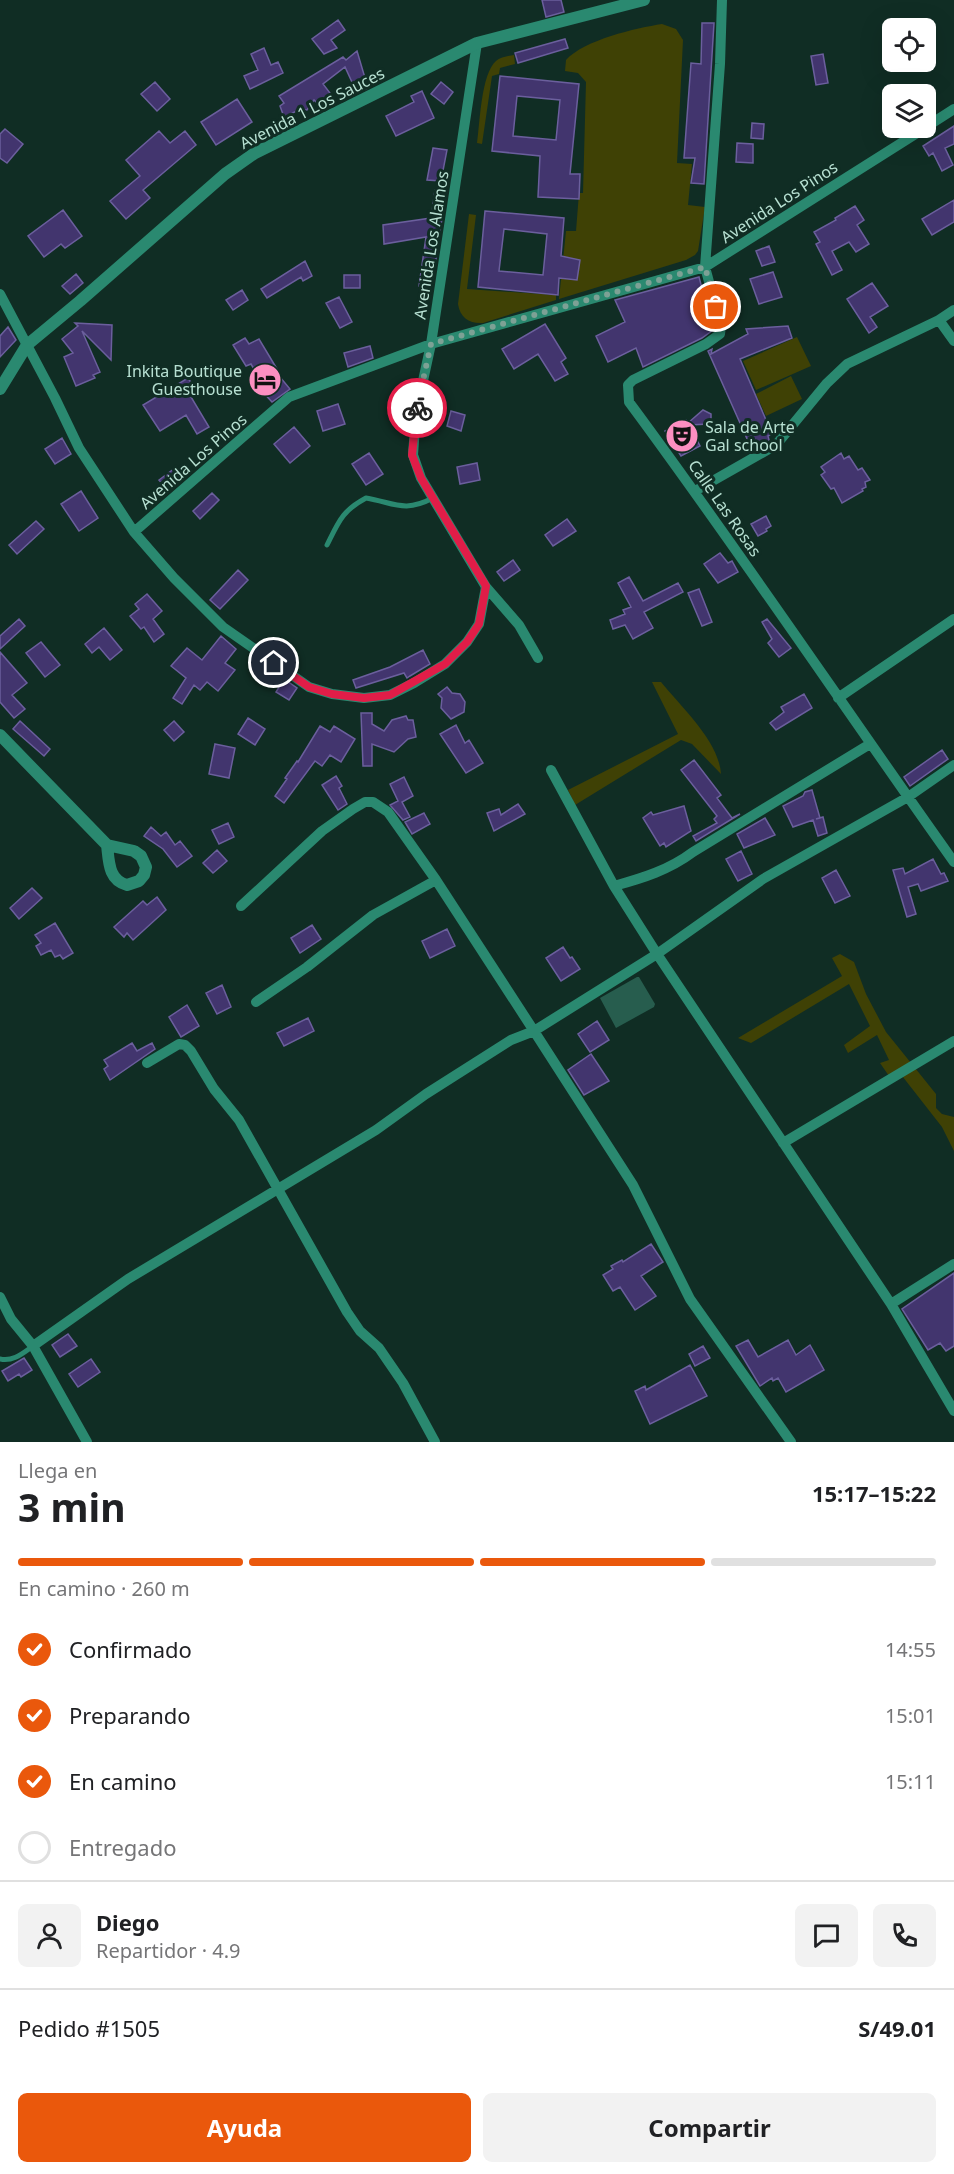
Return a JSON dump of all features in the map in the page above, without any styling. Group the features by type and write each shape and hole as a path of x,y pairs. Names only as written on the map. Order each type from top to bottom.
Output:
{"street":[{"name":"Avenida 1 Los Sauces","path":"0,389 27,345 80,302 225,174 255,153 477,43 644,0"},
{"name":"Calle Las Rosas","path":"722,0 720,64 705,267 721,326 720,334 706,344 633,380 628,385 629,402 695,491 954,862"},
{"name":"Avenida Los Alamos","path":"477,43 431,344 416,413 412,455 421,478 486,586 519,625 538,658"},
{"name":"Avenida Los Pinos","path":"936,120 954,109"},
{"name":"Avenida Los Pinos","path":"134,532 289,397 431,344 705,267 908,138"},
{"path":"0,294 79,448 134,532 174,578 223,627 309,687 332,694 364,698 390,695 445,664 467,642 479,624 486,586"},
{"path":"695,491 776,445 827,383 847,364 939,320 954,310"},
{"path":"939,320 954,341"},
{"path":"838,698 954,619"},
{"path":"0,735 107,845"},
{"path":"614,886 649,876 679,862 870,744"},
{"path":"33,1346 128,1279 376,1130 426,1094 512,1040 534,1031 657,954 764,879 908,797 954,765"},
{"path":"551,770 614,886 891,1304 954,1411"},
{"path":"241,906 322,831 365,802 373,802 388,812 436,880 633,1185 690,1299 791,1442"},
{"path":"256,1002 307,967 373,915 436,880"},
{"path":"783,1143 954,1041"},
{"path":"147,1064 174,1046 185,1045 196,1058 214,1089 239,1120 347,1312 360,1331 379,1348 403,1383 435,1442"},
{"path":"891,1304 954,1264"},
{"path":"0,1297 11,1319 33,1346 87,1442"}],"lane":[{"path":"327,545 349,508 366,498 399,506 417,506 433,498"},
{"path":"0,1359 19,1356 33,1346"}],"shaded area":[{"path":"662,24 676,29 683,40 677,163 692,164 688,205 705,207 698,251 686,260 559,299 566,231 576,231 579,193 583,193 586,82 578,73 565,71 566,60 585,46 597,41 639,28"},
{"path":"514,55 515,64 500,68 499,74 492,76 482,144 477,143 487,76 491,67 498,60"},
{"path":"469,214 476,215 467,289 556,295 556,300 483,323 470,321 463,316 458,304"},
{"path":"797,337 811,366 756,390 743,361"},
{"path":"791,376 802,399 766,416 756,394"},
{"path":"652,682 661,682 698,725 714,749 721,774 692,744 681,740 575,805 568,790 678,734"},
{"path":"840,954 854,962 866,994 886,1032 936,1094 936,1108 942,1114 954,1117 954,1151 942,1127 899,1072 889,1076 880,1063 889,1060 877,1035 848,1053 844,1045 870,1026 849,984 751,1043 738,1038 842,976 832,958"},
{"path":"637,977 655,1004 654,1007 616,1028 600,998"}],"building":[{"path":"542,0 561,0 564,12 546,17"},
{"path":"338,20 345,30 331,40 337,48 324,54 312,39"},
{"path":"702,23 714,23 704,184 691,183 695,158 684,158 691,63 701,64"},
{"path":"565,39 568,48 518,63 515,53"},
{"path":"264,48 271,65 278,62 283,73 250,89 244,76 258,70 251,54"},
{"path":"357,51 368,88 357,93 345,67 323,84 330,93 317,103 314,100 307,110 301,109 284,117 280,106 284,103 279,96 343,57 346,60"},
{"path":"823,54 828,83 816,85 811,56"},
{"path":"500,76 579,84 570,174 580,174 579,199 538,197 540,156 492,151","holes":["517,96 560,100 556,140 513,136"]},
{"path":"155,82 170,99 157,111 141,94"},
{"path":"441,82 453,92 444,104 431,94"},
{"path":"422,91 434,118 396,136 386,116 414,102 411,96"},
{"path":"237,99 252,122 216,145 201,122"},
{"path":"752,123 764,124 763,139 751,138"},
{"path":"954,126 954,144 945,148 953,165 942,171 933,153 929,156 923,146"},
{"path":"5,129 23,144 7,163 0,158 0,134"},
{"path":"159,131 170,143 185,131 196,145 143,190 150,198 126,219 110,201 140,176 126,160"},
{"path":"737,143 753,144 753,163 736,162"},
{"path":"433,148 447,150 441,181 427,180"},
{"path":"435,190 446,191 432,286 419,286 426,237 384,244 383,225 431,218"},
{"path":"954,200 954,222 932,235 922,219"},
{"path":"855,206 864,220 857,225 869,244 856,252 849,242 832,251 842,270 832,275 816,244 820,242 814,232"},
{"path":"63,210 82,236 65,248 61,244 44,257 28,236"},
{"path":"485,211 564,218 561,256 580,260 577,280 559,278 558,295 478,287","holes":["504,229 547,234 543,275 499,271"]},
{"path":"769,246 775,262 762,266 756,251"},
{"path":"305,261 312,276 303,281 301,277 267,298 261,289"},
{"path":"773,272 782,297 759,304 750,279"},
{"path":"76,274 83,283 70,294 62,286"},
{"path":"344,275 360,275 360,288 344,288"},
{"path":"699,277 713,330 702,338 643,367 636,348 608,362 596,336 625,322 615,300"},
{"path":"872,283 888,306 870,317 877,327 869,333 847,299"},
{"path":"242,290 248,300 233,310 226,300"},
{"path":"339,297 352,322 340,328 326,303"},
{"path":"75,323 112,325 111,360 82,331 100,372 93,375 95,378 76,386 64,357 73,353 62,339 78,326"},
{"path":"545,324 566,358 561,362 568,374 555,381 538,354 514,369 502,349"},
{"path":"788,326 792,338 740,359 772,434 768,436 769,440 752,450 708,351 712,349 711,354 748,334 746,329"},
{"path":"8,327 16,340 0,357 0,336"},
{"path":"245,338 249,344 259,339 277,369 275,371 290,389 272,402 260,389 264,386 251,364 246,366 233,345"},
{"path":"370,346 373,358 348,367 344,353"},
{"path":"188,378 198,393 191,397 209,427 197,434 186,415 160,431 143,405"},
{"path":"338,404 345,424 323,431 317,411"},
{"name":"Sala de Arte Gal school","path":"703,410 711,414 709,424 689,425 700,446 681,456 665,431 686,420 688,423"},
{"path":"451,411 465,415 461,431 447,426"},
{"path":"294,427 310,446 290,463 274,444"},
{"path":"62,438 71,454 55,464 45,449"},
{"path":"369,453 383,474 366,485 352,464"},
{"path":"841,453 844,459 849,456 858,470 862,468 870,480 865,482 866,487 862,489 863,491 842,503 834,488 831,489 821,475 825,472 821,467"},
{"path":"477,463 480,480 460,484 457,467"},
{"path":"175,468 181,476 166,488 159,480"},
{"path":"81,491 98,518 79,531 61,504"},
{"path":"212,493 219,500 200,519 193,511"},
{"path":"766,516 771,526 758,536 751,524"},
{"path":"567,519 576,531 553,546 545,535"},
{"path":"36,521 44,529 17,554 9,545"},
{"path":"720,553 728,563 732,561 738,572 718,583 704,564"},
{"path":"513,560 520,570 504,581 497,572"},
{"path":"238,570 248,580 220,609 210,600"},
{"path":"629,577 643,601 678,583 683,592 644,612 653,628 633,639 625,625 613,629 610,620 625,614 623,610 631,607 618,583"},
{"path":"699,589 712,622 702,626 688,593"},
{"path":"147,594 162,611 153,619 164,634 154,642 144,627 141,629 130,616 139,609 135,604"},
{"path":"19,619 25,626 0,649 0,636"},
{"path":"767,619 791,648 779,657 768,643 772,639 762,622"},
{"path":"104,628 122,650 110,660 99,647 92,653 85,644"},
{"path":"221,636 236,649 225,663 235,670 218,691 207,682 200,690 194,685 182,704 173,698 186,678 171,666 187,648 202,660"},
{"path":"41,642 60,665 45,677 26,653"},
{"path":"423,650 430,664 407,678 404,673 356,688 353,680 390,667"},
{"path":"0,652 27,683 12,695 25,709 14,718 0,702"},
{"path":"284,679 297,688 289,700 276,692"},
{"path":"447,687 452,693 460,694 465,702 464,712 451,719 441,708 442,698 438,694"},
{"path":"804,694 812,708 776,730 770,723 784,712 781,707"},
{"path":"361,713 372,713 372,724 384,731 392,720 406,716 408,720 413,720 416,737 408,739 394,752 372,744 372,766 363,766"},
{"path":"248,718 265,729 255,745 238,734"},
{"path":"20,721 50,749 44,756 13,729"},
{"path":"174,721 184,732 174,741 164,730"},
{"path":"456,725 465,743 469,740 483,763 466,773 440,734"},
{"path":"320,726 330,732 334,726 355,739 341,762 330,755 322,766 315,761 284,803 275,796"},
{"path":"215,744 235,748 229,778 209,774"},
{"path":"942,750 948,759 910,786 904,777"},
{"path":"694,760 721,795 717,798 732,818 740,814 696,841 693,836 717,823 714,819 717,816 681,770"},
{"path":"336,776 342,786 339,788 347,804 338,810 322,785"},
{"path":"404,777 413,796 402,802 410,817 403,820 390,805 398,801 390,784"},
{"path":"812,790 827,833 818,836 813,820 793,827 783,806"},
{"path":"518,804 525,814 494,831 487,813 499,809 501,815"},
{"path":"684,806 691,831 666,847 664,843 660,846 643,818 651,812 653,815"},
{"path":"424,813 430,824 412,834 405,822"},
{"path":"765,818 775,835 744,848 737,834"},
{"path":"228,823 234,837 219,844 212,830"},
{"path":"151,827 161,836 166,832 175,845 180,841 192,856 177,867 163,849 144,836"},
{"path":"217,850 227,861 213,873 203,863"},
{"path":"741,851 752,874 738,881 726,859"},
{"path":"933,859 941,874 944,873 948,881 921,891 918,884 908,887 916,914 907,917 893,870 903,868 905,874"},
{"path":"836,870 850,896 835,903 822,878"},
{"path":"32,888 42,898 19,919 10,908"},
{"path":"157,897 166,910 133,940 127,933 124,937 114,927 143,901 147,905"},
{"path":"55,923 73,953 63,959 60,955 55,957 51,950 41,955 36,946 41,943 35,935"},
{"path":"312,925 321,939 300,953 291,938"},
{"path":"447,929 455,946 430,958 422,941"},
{"path":"563,947 580,969 561,981 546,958"},
{"path":"222,985 231,1007 217,1014 206,993"},
{"path":"187,1005 199,1026 181,1037 169,1017"},
{"path":"308,1018 314,1031 284,1046 277,1033"},
{"path":"597,1021 609,1040 590,1052 578,1034"},
{"path":"132,1043 137,1051 152,1043 155,1049 110,1080 104,1069 108,1066 104,1060"},
{"path":"591,1054 609,1081 584,1095 568,1070"},
{"path":"651,1244 663,1262 641,1276 656,1296 635,1310 620,1287 613,1291 603,1275 613,1269 611,1266 622,1260 623,1262"},
{"path":"954,1273 954,1346 946,1351 940,1343 928,1350 902,1309"},
{"path":"68,1334 77,1346 60,1357 52,1345"},
{"path":"748,1340 758,1357 788,1340 796,1355 810,1345 824,1370 786,1392 778,1378 773,1381 772,1378 760,1386 736,1346"},
{"path":"703,1346 710,1358 695,1366 689,1354"},
{"path":"24,1358 32,1370 8,1381 2,1371"},
{"path":"91,1359 100,1372 78,1387 69,1374"},
{"path":"690,1365 707,1396 650,1424 635,1391 645,1386 646,1390"}],"way so far":[{"path":"417,408 431,344 705,267 716,307"}],"place":[{"name":"Inkita Boutique Guesthouse","path":"265,380"},
{"name":"Sala de Arte Gal school","path":"682,436"}],"route":[{"path":"274,663 309,687 332,694 364,698 390,695 445,664 467,642 479,624 486,586 421,478 412,455 417,408"}]}
